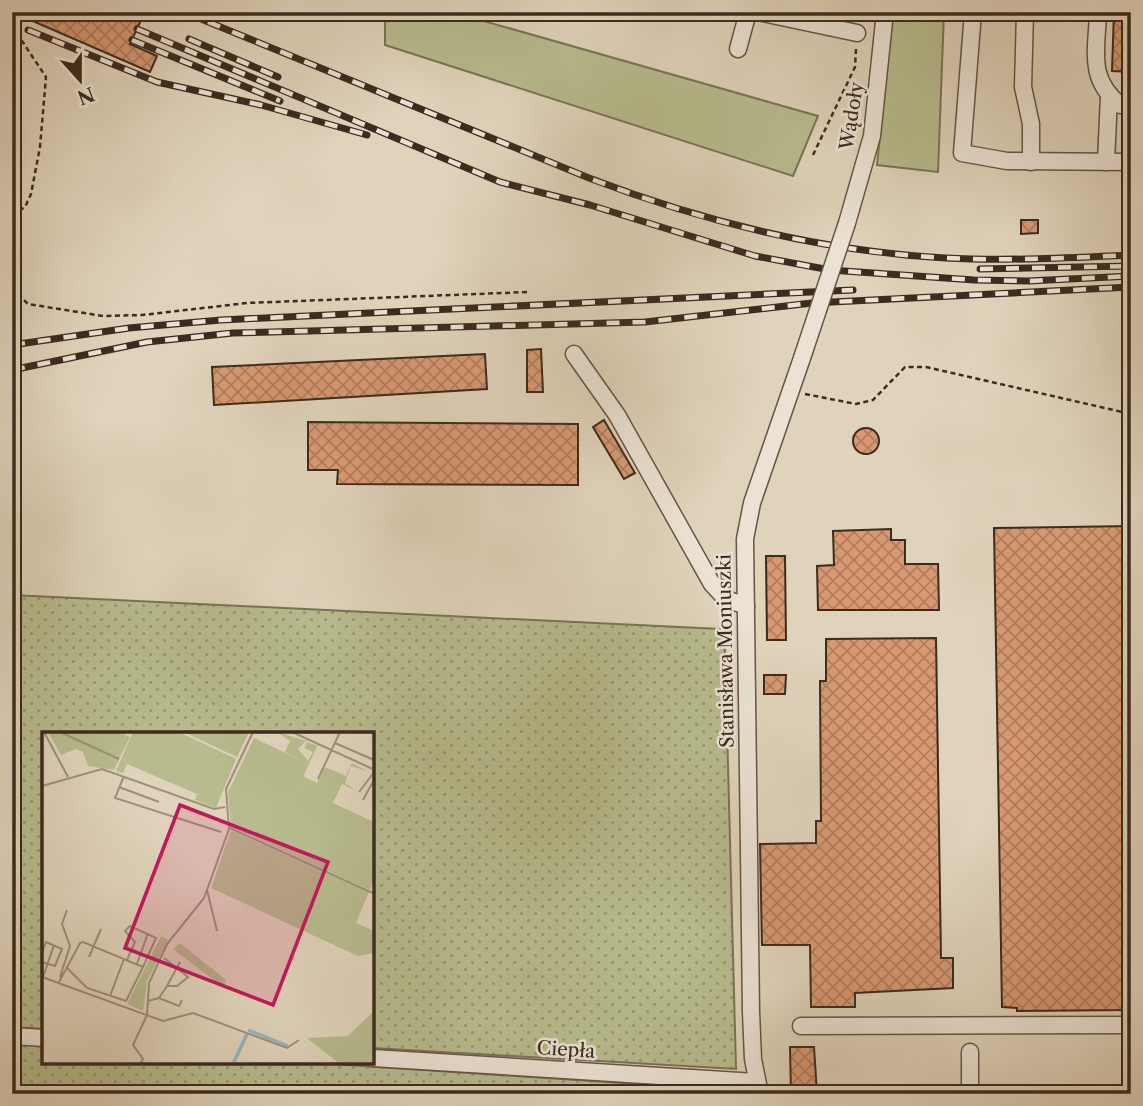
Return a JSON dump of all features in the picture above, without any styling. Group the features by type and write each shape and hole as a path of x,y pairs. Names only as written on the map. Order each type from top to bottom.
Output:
{"street":[{"path":"738,49 748,12"},
{"path":"758,12 808,18 857,33"},
{"name":"Wądoły","path":"847,223 872,136 885,12"},
{"path":"973,12 962,153 1031,162 1131,162"},
{"path":"1025,12 1023,86 1031,124 1031,162"},
{"path":"1098,12 1096,66 1104,91 1120,105 1131,105"},
{"path":"1106,162 1109,96"},
{"name":"Stanisława Moniuszki","path":"758,1088 751,1012 745,539 752,503 847,223"},
{"path":"574,354 617,415 712,584 726,599 746,606"},
{"path":"801,1026 1131,1025"},
{"path":"12,1036 42,1038"},
{"path":"970,1052 970,1094"},
{"name":"Ciepła","path":"374,1058 758,1088"}],"path":[{"path":"12,215 25,207 32,194 40,147 46,77 12,23 15,12"},
{"path":"813,155 855,67 857,33"},
{"path":"12,288 28,304 103,316 142,316 247,303 528,292"},
{"path":"792,389 856,404 873,400 905,367 926,367 1131,414"}],"green space":[{"path":"385,12 452,12 818,116 793,176 385,45"},
{"path":"893,12 944,12 938,172 877,165"},
{"path":"12,595 720,629 725,651 736,1069 374,1048 374,732 42,732 42,1029 12,1027"},
{"path":"12,1043 42,1046 42,1064 332,1064 744,1091 744,1094 12,1094"}],"building":[{"path":"12,12 122,12 141,20 130,44 157,56 150,72"},
{"path":"1114,12 1131,12 1131,72 1112,71"},
{"path":"1021,220 1038,220 1038,233 1021,234"},
{"path":"541,349 543,392 527,392 527,350"},
{"path":"485,354 487,389 214,405 212,367"},
{"path":"604,420 635,473 624,479 593,427"},
{"path":"308,422 578,424 578,485 337,484 338,470 308,470"},
{"path":"866,428 875,432 879,441 875,450 866,454 857,450 853,441 857,432"},
{"path":"1131,526 1131,1010 1017,1011 1017,1008 1002,1007 994,528"},
{"path":"891,529 891,540 905,540 905,564 938,564 939,610 818,610 817,566 834,565 833,531"},
{"path":"766,556 785,556 786,640 767,640"},
{"path":"936,638 941,958 953,958 953,988 855,993 855,1007 811,1007 810,945 762,945 760,844 816,843 816,821 821,821 820,681 826,681 826,639"},
{"path":"764,675 786,675 785,694 764,694"},
{"path":"790,1047 814,1047 817,1094 791,1094"}],"railway":[{"path":"184,12 589,178 719,221 853,249 945,258 1131,255"},
{"path":"137,29 500,182 590,205 755,256 830,270 974,280 1028,281 1131,276"},
{"path":"28,30 157,82 261,105 367,135"},
{"path":"189,39 278,77"},
{"path":"132,40 280,101"},
{"path":"980,269 1131,266"},
{"path":"12,370 147,342 233,333 645,322 812,303 1131,287"},
{"path":"12,345 129,328 221,320 853,290"}]}
